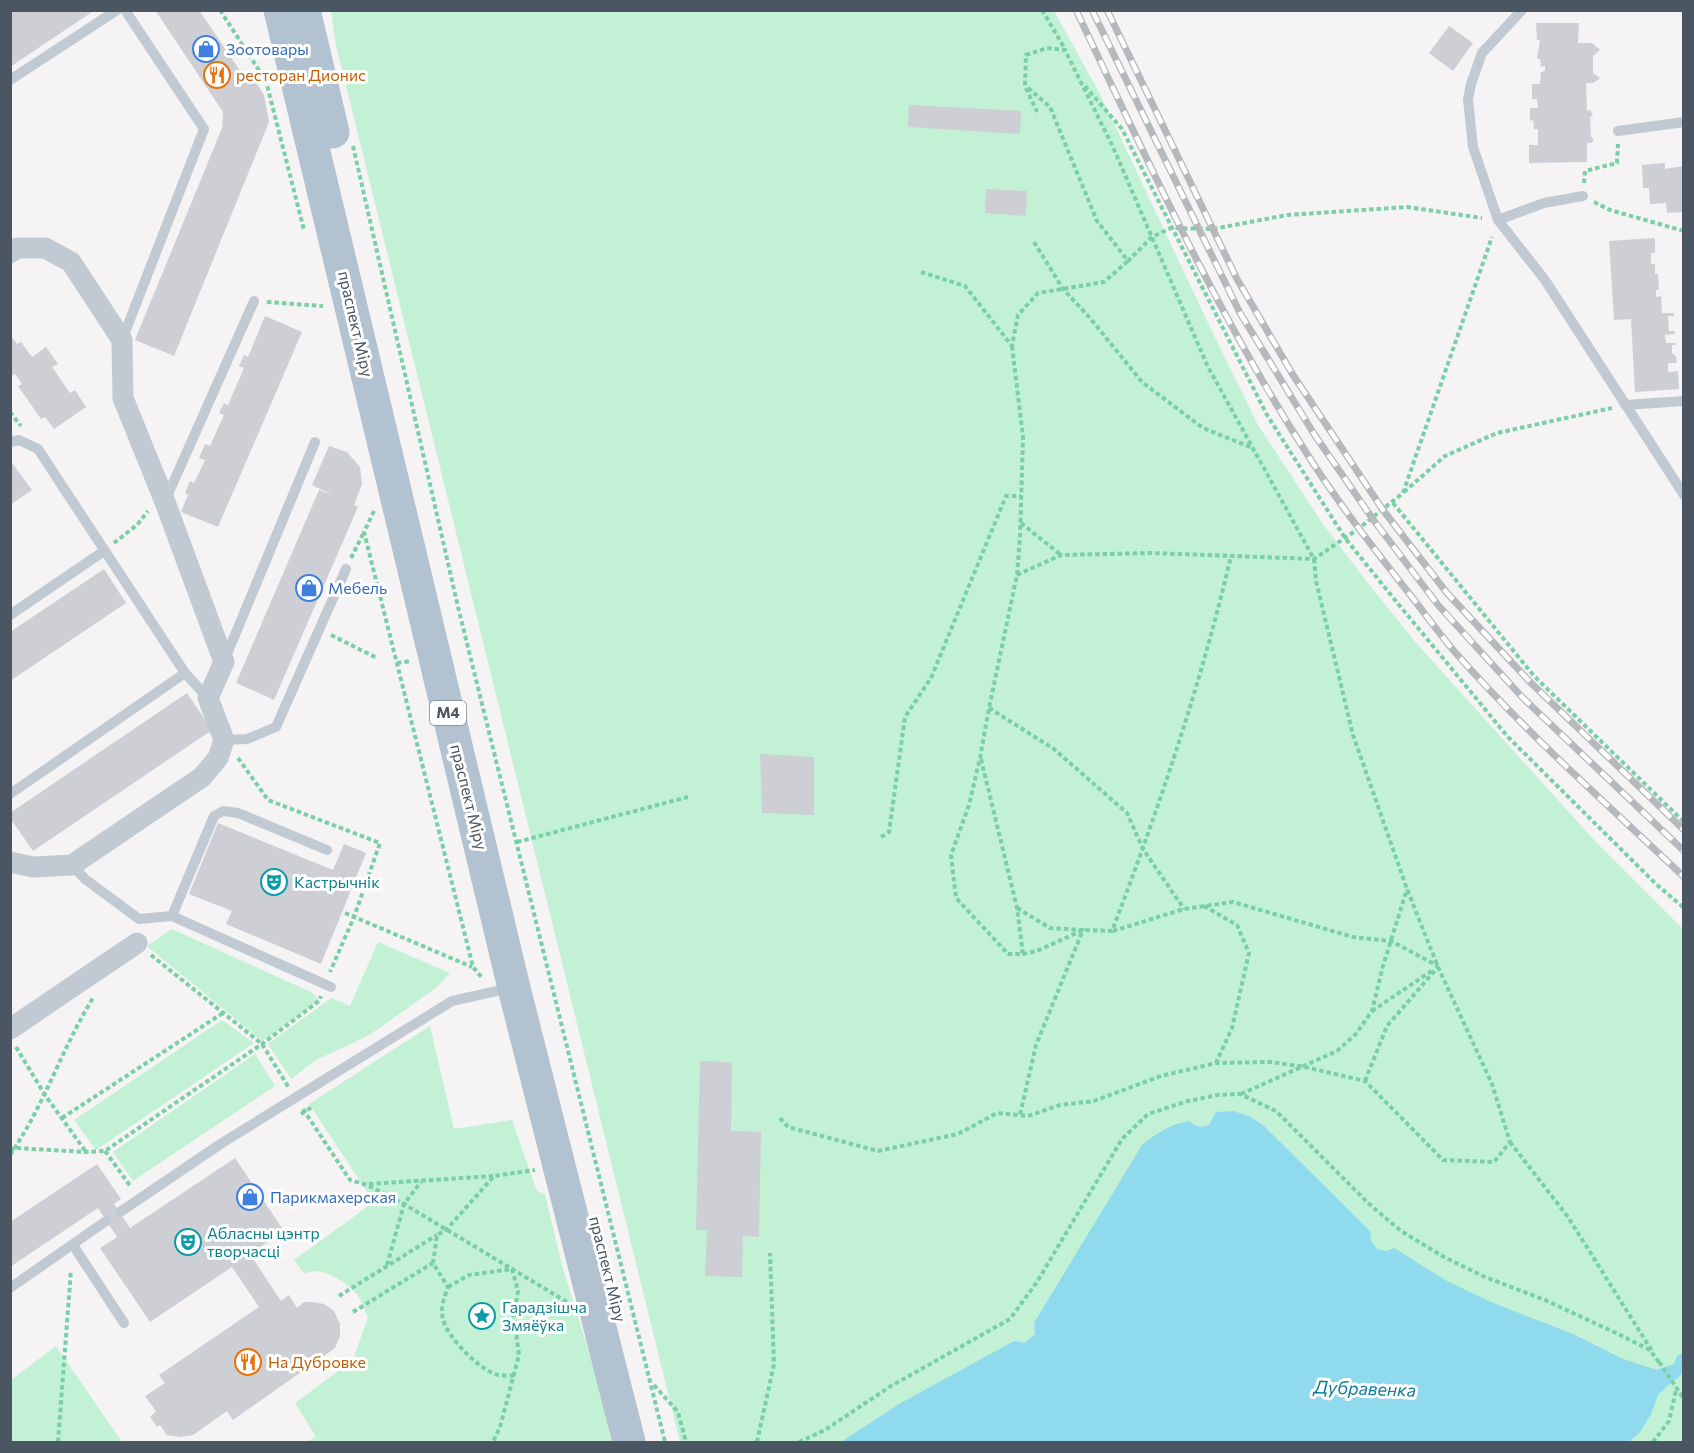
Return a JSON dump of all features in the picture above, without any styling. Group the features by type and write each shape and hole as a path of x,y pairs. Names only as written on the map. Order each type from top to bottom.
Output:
{"main road":[{"name":"праспект Міру","path":"280,10 514,988 651,1443"},
{"name":"праспект Міру","path":"304,10 406,451 641,1410"}],"street":[{"path":"10,253 17,248 45,248 71,262 122,340 123,398 224,662 208,698 224,740 218,758 202,777 72,865 33,867 10,862"},
{"path":"10,1029 137,943"}],"lane":[{"path":"10,80 117,10"},
{"path":"122,340 204,129 125,10"},
{"path":"1522,10 1482,53 1468,99 1473,147 1498,220 1545,280 1683,495"},
{"path":"1618,131 1683,122"},
{"path":"1498,220 1544,202 1583,196"},
{"path":"163,498 254,301"},
{"path":"1624,405 1683,401"},
{"path":"10,442 19,440 38,449 185,673 208,698"},
{"path":"224,662 315,442"},
{"path":"10,615 104,551"},
{"path":"224,740 247,739 276,727 346,569"},
{"path":"10,794 185,673"},
{"path":"172,916 214,816 223,811 238,813 327,850"},
{"path":"72,865 86,879 139,919 172,916 331,987"},
{"path":"120,1212 222,1143 452,1001 514,988"},
{"path":"10,1288 106,1221"},
{"path":"73,1245 124,1323"}],"path":[{"path":"1042,10 1065,50 1113,147 1207,365 1314,559 1316,581 1353,735 1407,888 1438,967 1492,1084 1510,1142 1568,1217 1660,1365"},
{"path":"1037,112 1025,86 1026,55 1047,48 1065,50"},
{"path":"1081,82 1122,129 1267,415 1346,537 1508,737 1683,908"},
{"path":"1025,86 1050,107 1097,221 1128,261"},
{"path":"1618,131 1617,163 1585,171 1583,196 1610,210 1683,231"},
{"path":"352,144 458,607 517,842 641,1410 666,1443"},
{"path":"1083,930 1037,951 1008,954 956,898 951,855 969,805 1017,575 1023,436 1012,346 1018,315 1038,293 1104,282 1152,237 1171,228 1213,229 1287,215 1407,207 1498,220 1403,493"},
{"path":"1034,242 1063,289 1090,318 1142,382 1203,428 1253,448"},
{"path":"921,272 965,286 1012,346"},
{"path":"254,301 323,306"},
{"path":"1017,575 1061,555 1151,553 1314,559 1393,502 1445,456 1497,434 1624,405"},
{"path":"881,837 889,832 905,717 931,678 1006,496 1021,496"},
{"path":"104,551 137,525 163,498"},
{"path":"1393,502 1534,676 1683,822"},
{"path":"1021,524 1061,555"},
{"path":"346,569 364,531"},
{"path":"1112,931 1143,849 1185,724 1217,615 1231,556"},
{"path":"319,630 377,658"},
{"path":"397,663 413,660"},
{"path":"989,708 1054,749 1127,813 1143,849 1184,909"},
{"path":"980,758 1017,908 1023,954"},
{"path":"241,762 268,800"},
{"path":"517,842 688,797"},
{"path":"799,1443 825,1430 891,1386 1010,1319 1037,1282 1122,1139 1148,1113 1188,1101 1218,1095 1240,1094 1337,1051 1356,1034 1372,1011 1407,888"},
{"path":"1017,908 1050,927 1112,931 1184,909 1233,902 1353,937 1391,942 1438,967"},
{"path":"1204,906 1236,925 1249,954 1232,1028 1216,1063"},
{"path":"345,913 473,967"},
{"path":"1020,1115 1036,1045 1083,930"},
{"path":"137,943 262,1044 303,1113 350,1180"},
{"path":"1372,1011 1438,967"},
{"path":"1365,1081 1387,1026 1438,967"},
{"path":"96,994 83,1014 45,1095 12,1151 105,1151 262,1044"},
{"path":"62,1118 223,1013"},
{"path":"10,1039 45,1095 86,1152"},
{"path":"780,1118 788,1127 878,1151 958,1134 997,1113 1028,1116 1060,1105 1094,1101 1161,1076 1216,1063 1271,1062 1305,1067 1365,1081 1443,1160 1494,1162 1510,1142"},
{"path":"1240,1094 1276,1111 1368,1203 1401,1231 1444,1257 1485,1277 1545,1300 1650,1350 1683,1399"},
{"path":"105,1151 139,1198"},
{"path":"367,1185 494,1176 545,1169"},
{"path":"339,1296 447,1229 494,1176"},
{"path":"344,1178 367,1185 404,1204 571,1304"},
{"path":"387,1266 404,1204 422,1181"},
{"path":"437,1235 432,1263 448,1287"},
{"path":"58,1443 73,1245"},
{"path":"757,1443 774,1364 770,1253"},
{"path":"353,1312 432,1263"},
{"path":"512,1269 469,1275 448,1287 441,1306 443,1320 449,1333 481,1367 496,1375 514,1376"},
{"path":"493,1443 500,1427 519,1355 514,1317 518,1291 512,1269"},
{"path":"1653,1443 1670,1421 1676,1389"},
{"path":"641,1410 678,1412 686,1443"}],"green space":[{"path":"331,11 1054,11 1100,94 1258,425 1323,524 1417,644 1594,840 1683,929 1683,1442 680,1442 336,45"},
{"path":"172,929 313,993 318,999 315,1004 262,1041 147,946"},
{"path":"378,942 450,973 437,987 368,1036 316,1060 291,1079 268,1044 331,998 350,1006"},
{"path":"222,1020 254,1043 96,1150 74,1120"},
{"path":"430,1026 454,1129 512,1120 537,1191 545,1194 562,1265 601,1391 611,1442 305,1442 316,1437 295,1403 353,1360 368,1317 361,1300 350,1287 331,1275 317,1271 304,1274 294,1260 374,1202 309,1104"},
{"path":"255,1054 275,1086 133,1181 113,1152"},
{"path":"56,1346 122,1442 11,1442 11,1380"}],"water":[{"name":"Дубравенка","path":"1233,1111 1249,1116 1264,1126 1371,1232 1370,1239 1377,1249 1387,1251 1394,1248 1447,1281 1491,1302 1573,1334 1623,1359 1657,1370 1674,1364 1677,1356 1683,1353 1683,1370 1680,1376 1658,1395 1651,1414 1640,1432 1629,1442 841,1442 899,1404 1014,1341 1025,1343 1035,1334 1034,1323 1142,1145 1158,1133 1176,1124 1189,1121 1194,1125 1206,1126 1209,1125 1216,1112"}],"building":[{"path":"13,10 95,10 10,67 10,12"},
{"path":"155,10 199,10 243,75 249,71 264,95 269,122 174,356 135,340 222,128 223,112"},
{"path":"1536,23 1579,23 1578,43 1592,43 1600,50 1593,56 1593,73 1600,78 1593,83 1586,83 1587,111 1590,110 1593,115 1590,117 1591,136 1594,140 1587,143 1587,162 1529,163 1529,145 1538,145 1538,129 1534,129 1533,120 1530,121 1530,108 1538,108 1537,99 1532,99 1532,84 1540,84 1541,72 1545,71 1545,66 1541,67 1540,59 1537,59 1540,40 1537,40"},
{"path":"1449,26 1473,43 1453,71 1429,53"},
{"path":"909,105 1021,111 1020,134 908,127"},
{"path":"1665,163 1665,169 1684,166 1684,212 1667,213 1666,203 1650,204 1649,188 1643,188 1642,165"},
{"path":"986,189 1027,191 1026,216 985,213"},
{"path":"1655,238 1655,253 1651,253 1651,264 1655,264 1655,274 1658,274 1659,290 1656,290 1656,297 1661,296 1662,313 1674,313 1674,316 1668,316 1669,331 1675,331 1675,334 1665,335 1666,343 1676,343 1672,345 1672,353 1676,356 1677,363 1668,363 1668,372 1678,371 1679,389 1635,392 1631,319 1614,320 1609,241"},
{"path":"265,316 302,332 218,527 181,512 188,495 185,493 190,481 194,483 205,460 199,458 205,444 210,446 224,415 219,413 224,403 228,405 244,368 239,366 244,355 248,357"},
{"path":"10,335 17,344 21,342 32,357 46,347 58,364 52,367 70,393 75,390 86,407 54,429 45,417 41,419 18,386 22,384 15,374 10,377"},
{"path":"329,446 347,452 360,467 362,484 354,505 358,507 274,700 236,683 319,490 333,495 312,485"},
{"path":"10,460 32,490 10,505"},
{"path":"104,569 126,603 10,681 10,632"},
{"path":"187,693 212,730 33,851 10,818 10,813"},
{"path":"760,754 814,757 814,815 762,813"},
{"name":"Кастрычнік","path":"218,823 333,870 344,844 366,853 321,964 226,924 232,911 189,894"},
{"path":"700,1061 732,1062 731,1131 761,1132 759,1237 743,1236 742,1277 705,1276 707,1230 696,1230"},
{"path":"235,1158 284,1231 250,1254 281,1301 289,1295 297,1308 304,1302 313,1302 324,1304 334,1311 340,1324 340,1336 335,1348 233,1420 227,1411 193,1435 180,1437 167,1435 150,1417 156,1411 145,1396 165,1383 159,1375 259,1307 232,1267 150,1322 100,1248 117,1237 98,1208 10,1267 10,1222 97,1164 121,1199 114,1204 130,1228"}],"railway":[{"path":"1076,10 1211,288 1272,396 1328,486 1442,636 1481,681 1566,767 1684,877"},
{"path":"1092,10 1240,313 1314,434 1372,518 1438,605 1523,698 1684,851"},
{"path":"1107,10 1237,279 1293,375 1383,510 1447,593 1530,682 1684,830"}],"place":[{"name":"Зоотовары","path":"206,49"},
{"name":"ресторан Дионис","path":"217,75"},
{"name":"Мебель","path":"309,588"},
{"name":"Кастрычнік","path":"274,882"},
{"name":"Парикмахерская","path":"250,1197"},
{"name":"Абласны цэнтр творчасці","path":"188,1242"},
{"name":"Гарадзішча Змяёўка","path":"482,1316"},
{"name":"На Дубровке","path":"248,1362"}]}
